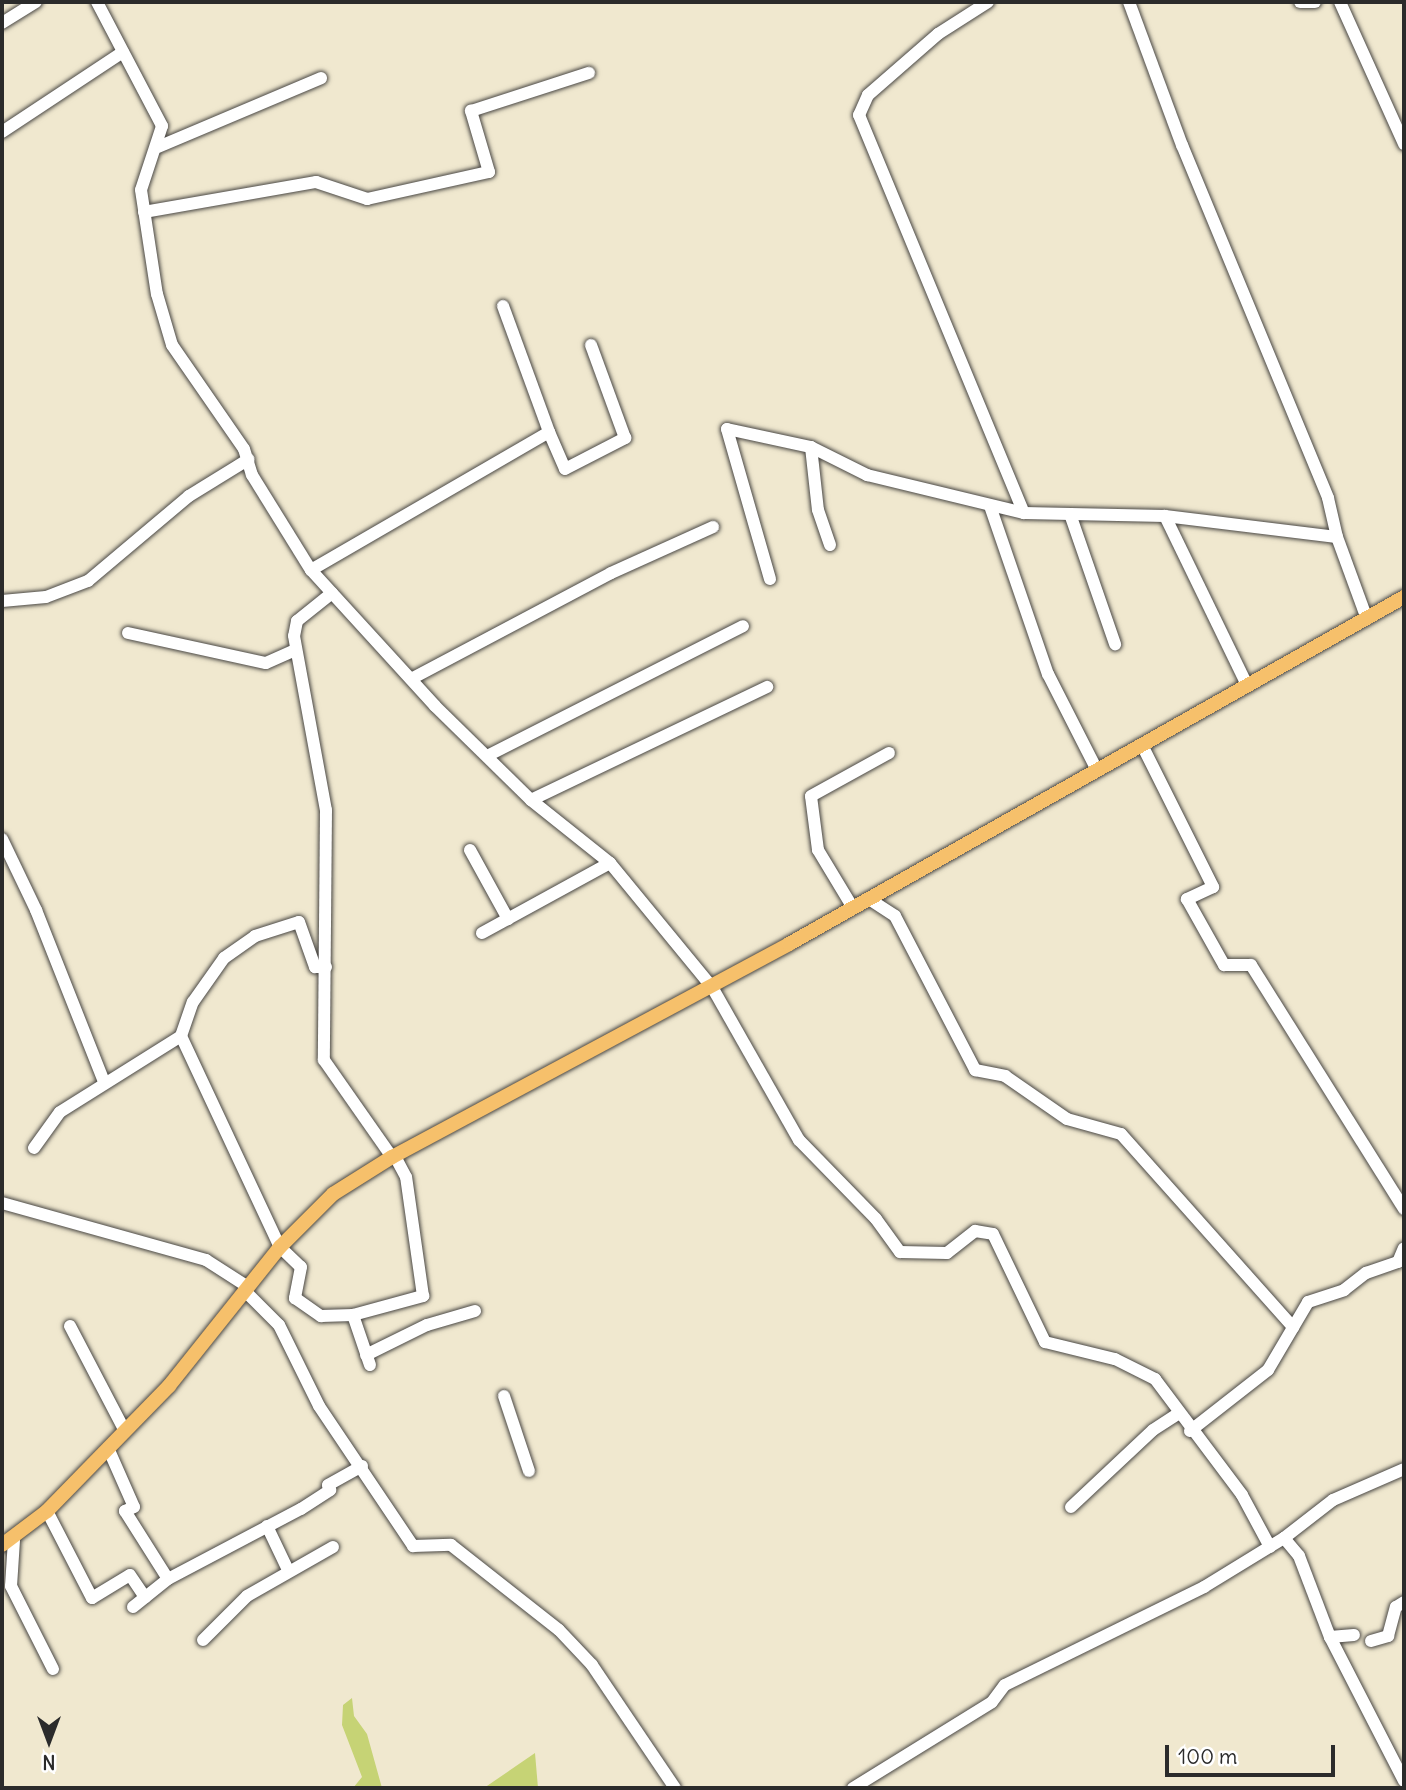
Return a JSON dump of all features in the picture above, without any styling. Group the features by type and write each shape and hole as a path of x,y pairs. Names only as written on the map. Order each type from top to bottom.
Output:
{"main road":[{"path":"8,1543 47,1511 169,1386 280,1247 333,1194 394,1156 712,987 1404,597"}],"street":[{"path":"2,23 36,2"},
{"path":"97,2 162,126 158,147 141,190 157,293 173,345 249,459 252,475 311,570 411,679 531,800 610,863 712,987 799,1140 876,1219 900,1252 947,1253 975,1231 993,1234 1045,1342 1115,1359 1155,1379 1191,1431 1242,1495 1270,1547"},
{"path":"988,2 938,34 868,95 859,115 1024,513"},
{"path":"1129,2 1182,145 1328,498 1336,537 1367,619"},
{"path":"1300,2 1315,2"},
{"path":"1340,2 1404,144"},
{"path":"2,132 123,52"},
{"path":"144,212 316,182 367,199 489,172 471,111 589,73"},
{"path":"158,147 321,78"},
{"path":"503,306 565,469 625,438 591,345"},
{"path":"770,579 727,429 811,447 867,475 1024,513 1165,516 1336,537"},
{"path":"311,570 549,432"},
{"path":"811,447 818,510 830,545"},
{"path":"2,601 46,597 88,581 190,496 249,459"},
{"path":"989,506 1048,674 1097,771"},
{"path":"1070,514 1115,644"},
{"path":"1165,516 1247,685"},
{"path":"411,679 611,573 713,527"},
{"path":"181,1036 280,1247 301,1268 295,1298 321,1316 353,1315 424,1296 407,1177 324,1060 326,810 295,650 297,621 332,593"},
{"path":"487,756 743,626"},
{"path":"128,633 266,663 295,650"},
{"path":"531,800 767,687"},
{"path":"1142,745 1213,887 1187,899 1224,965 1251,965 1404,1209"},
{"path":"853,908 818,850 811,796 889,753"},
{"path":"2,839 36,910 104,1082"},
{"path":"470,850 508,919"},
{"path":"482,933 610,863"},
{"path":"869,899 895,916 975,1070 1005,1076 1067,1119 1121,1134 1293,1327"},
{"path":"34,1148 60,1112 181,1036 193,1002 224,958 255,936 299,922 315,967 326,967"},
{"path":"2,1203 206,1259 247,1289 279,1325 318,1406 362,1466 413,1546 452,1545 559,1630 592,1665 675,1788"},
{"path":"1191,1431 1268,1370 1308,1302 1345,1290 1366,1273 1398,1262 1404,1248"},
{"path":"353,1315 368,1360 428,1325 475,1311"},
{"path":"70,1326 125,1431"},
{"path":"504,1396 528,1471"},
{"path":"1071,1507 1153,1430 1179,1413"},
{"path":"108,1448 134,1507 125,1511 168,1579"},
{"path":"133,1607 168,1579 301,1509 330,1490 328,1485 362,1466"},
{"path":"852,1788 992,1702 1005,1685 1204,1587 1284,1538 1333,1500 1404,1469"},
{"path":"47,1511 92,1598 130,1575 145,1597"},
{"path":"267,1526 288,1570"},
{"path":"1284,1538 1299,1556 1330,1636 1404,1781"},
{"path":"8,1543 10,1586 53,1669"},
{"path":"203,1640 247,1596 333,1546"},
{"path":"1371,1641 1388,1636 1396,1607 1404,1602"},
{"path":"1330,1636 1354,1635"}],"green space":[{"path":"352,1698 354,1716 367,1734 382,1788 353,1788 362,1777 342,1725 343,1705"},
{"path":"535,1753 538,1788 484,1788"}]}
